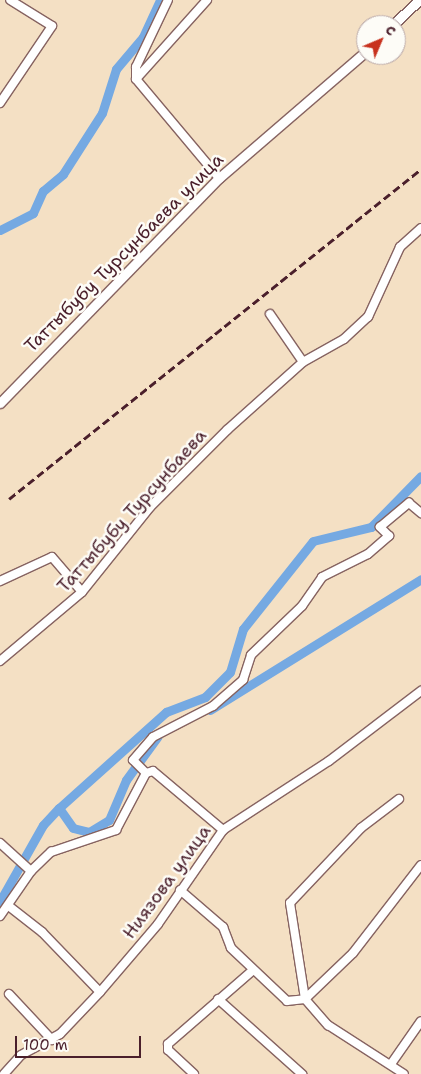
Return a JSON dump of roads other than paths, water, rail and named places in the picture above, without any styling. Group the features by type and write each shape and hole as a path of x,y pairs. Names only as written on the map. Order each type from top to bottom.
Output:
{"street":[{"path":"0,103 52,26 10,0"},
{"path":"168,0 136,68 136,79 219,178"},
{"path":"136,79 207,0"},
{"path":"403,15 419,0"},
{"name":"Таттыбубу Турсунбаева улица","path":"0,403 219,178 356,60"},
{"name":"Таттыбубу Турсунбаева","path":"0,661 82,592 150,508 303,362 344,339 368,317 400,246 421,228"},
{"path":"270,314 303,362"},
{"path":"223,830 153,771 140,769 133,760 153,737 212,706 243,680 251,655 302,606 322,577 368,554 389,536 380,527 409,503 421,512"},
{"path":"0,581 52,557 82,592"},
{"name":"Ниязова улица","path":"4,1074 21,1055 52,1040 100,992 158,924 223,830 329,761 421,691"},
{"path":"0,916 10,907 29,869 61,847 112,834 140,769"},
{"path":"399,799 361,828 290,903 305,999 328,1025 391,1064 403,1074"},
{"path":"0,843 29,869"},
{"path":"180,890 223,927 231,948 286,1001 305,999 353,953 421,865"},
{"path":"10,907 42,932 100,992"},
{"path":"194,1074 167,1047 218,999 253,970"},
{"path":"9,994 52,1040"},
{"path":"218,999 302,1074"},
{"path":"391,1064 421,1021"}],"waterway":[{"path":"0,230 33,213 43,191 63,174 102,113 116,69 143,37 160,0"},
{"path":"0,901 43,825 59,808 166,712 205,697 230,672 243,629 313,541 371,527 421,476"},
{"path":"210,710 421,579"},
{"path":"59,808 73,828 89,832 109,820 126,780 158,736"}],"railway":[{"path":"9,499 421,169"}]}
